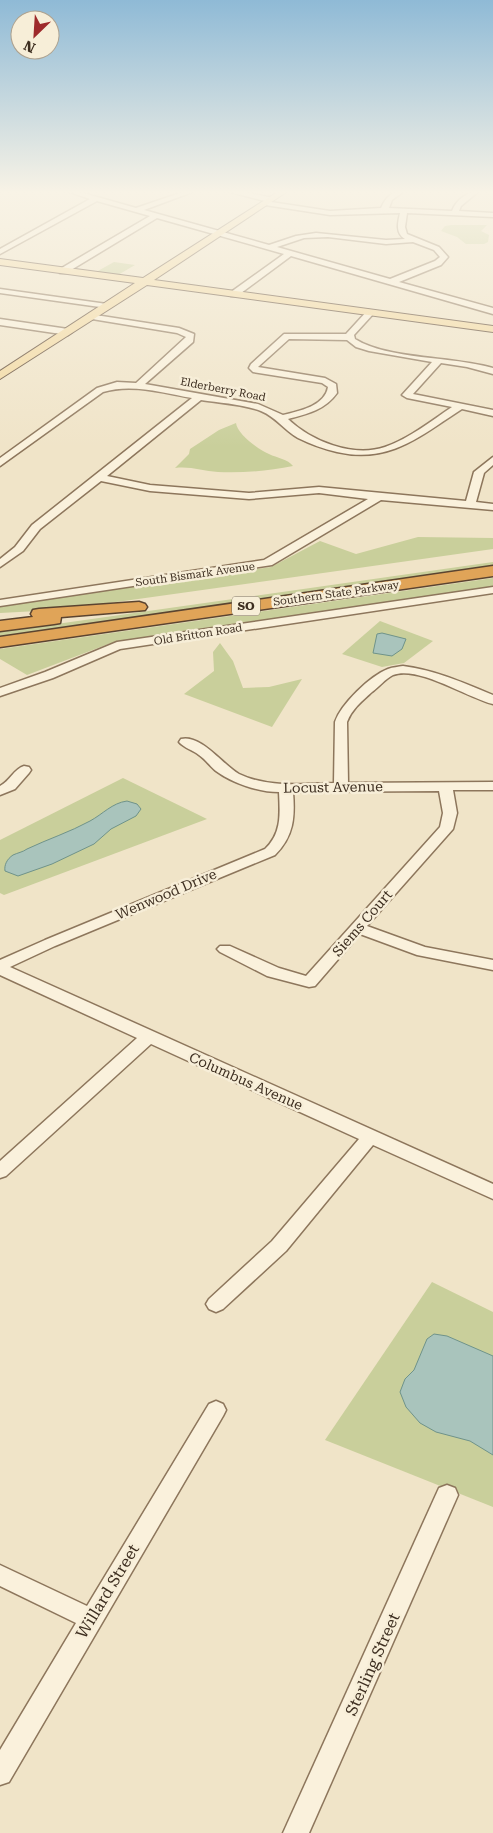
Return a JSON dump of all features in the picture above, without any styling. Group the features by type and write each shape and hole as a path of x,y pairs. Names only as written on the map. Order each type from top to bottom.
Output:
{"highway":[{"name":"Southern State Parkway","path":"0,626 493,556"},
{"name":"Southern State Parkway","path":"0,642 493,571"},
{"path":"0,615 139,607"}],"main road":[{"path":"103,277 493,329"},
{"path":"0,376 152,277"}],"street":[{"path":"234,294 258,277"},
{"path":"373,277 493,311"},
{"path":"391,282 405,277"},
{"path":"0,291 107,306"},
{"path":"349,337 371,312"},
{"path":"92,316 179,331 191,336 190,340 138,386"},
{"path":"0,322 68,332"},
{"path":"281,418 310,411 319,406 332,393 333,386 325,381 253,368 287,336 349,337 355,344 370,349 469,364 493,371"},
{"path":"439,360 407,395 493,413"},
{"name":"Elderberry Road","path":"0,463 100,390 117,385 138,386 258,407 281,418 295,432 314,442 349,450 373,452 400,444 461,406"},
{"path":"0,564 19,549 36,527 199,397"},
{"path":"470,505 479,472 493,460"},
{"path":"98,477 150,488 249,496 319,490 493,507"},
{"name":"South Bismark Avenue","path":"0,603 259,565 268,562 379,497"},
{"name":"Old Britton Road","path":"0,692 49,675 117,646 493,590"},
{"path":"341,786 341,722 343,714 390,672 404,670 422,672 493,700"},
{"name":"Locust Avenue","path":"186,742 204,750 221,768 235,777 262,786 286,788 493,786"},
{"path":"0,791 10,786 24,770"},
{"name":"Siems Court","path":"225,949 273,972 309,982 450,823 451,814 445,786"},
{"name":"Wenwood Drive","path":"0,968 68,935 218,872 253,861 270,852 284,838 287,828 286,788"},
{"path":"358,928 422,951 493,965"},
{"name":"Columbus Avenue","path":"0,968 493,1192"},
{"path":"0,1171 149,1036"},
{"path":"216,1304 279,1246 370,1137"},
{"name":"Willard Street","path":"0,1773 216,1410"},
{"name":"Sterling Street","path":"296,1833 448,1495"},
{"path":"0,1575 90,1619"}],"green space":[{"path":"236,423 244,437 254,445 293,466 237,472 175,468 189,454 190,449 219,430"},
{"path":"418,537 493,538 493,549 57,610 0,613 0,605 271,567 320,541 356,554"},
{"path":"493,562 493,567 0,638 0,632"},
{"path":"493,578 493,587 111,643 27,675 0,659 0,649"},
{"path":"380,621 433,641 404,663 382,667 342,654"},
{"path":"220,643 233,661 243,688 269,687 302,679 272,727 184,694 214,671 213,652"},
{"path":"123,778 207,819 4,895 0,893 0,840"},
{"path":"432,1282 493,1312 493,1507 325,1440"}],"water":[{"path":"382,633 406,639 402,649 392,656 373,653 377,634"},
{"path":"127,801 137,804 141,809 136,816 111,829 94,844 52,864 18,876 5,871 6,862 13,855 82,825 112,806"},
{"path":"434,1334 447,1336 493,1356 493,1455 470,1441 436,1432 420,1423 406,1407 400,1392 405,1379 414,1370 427,1339"}]}
